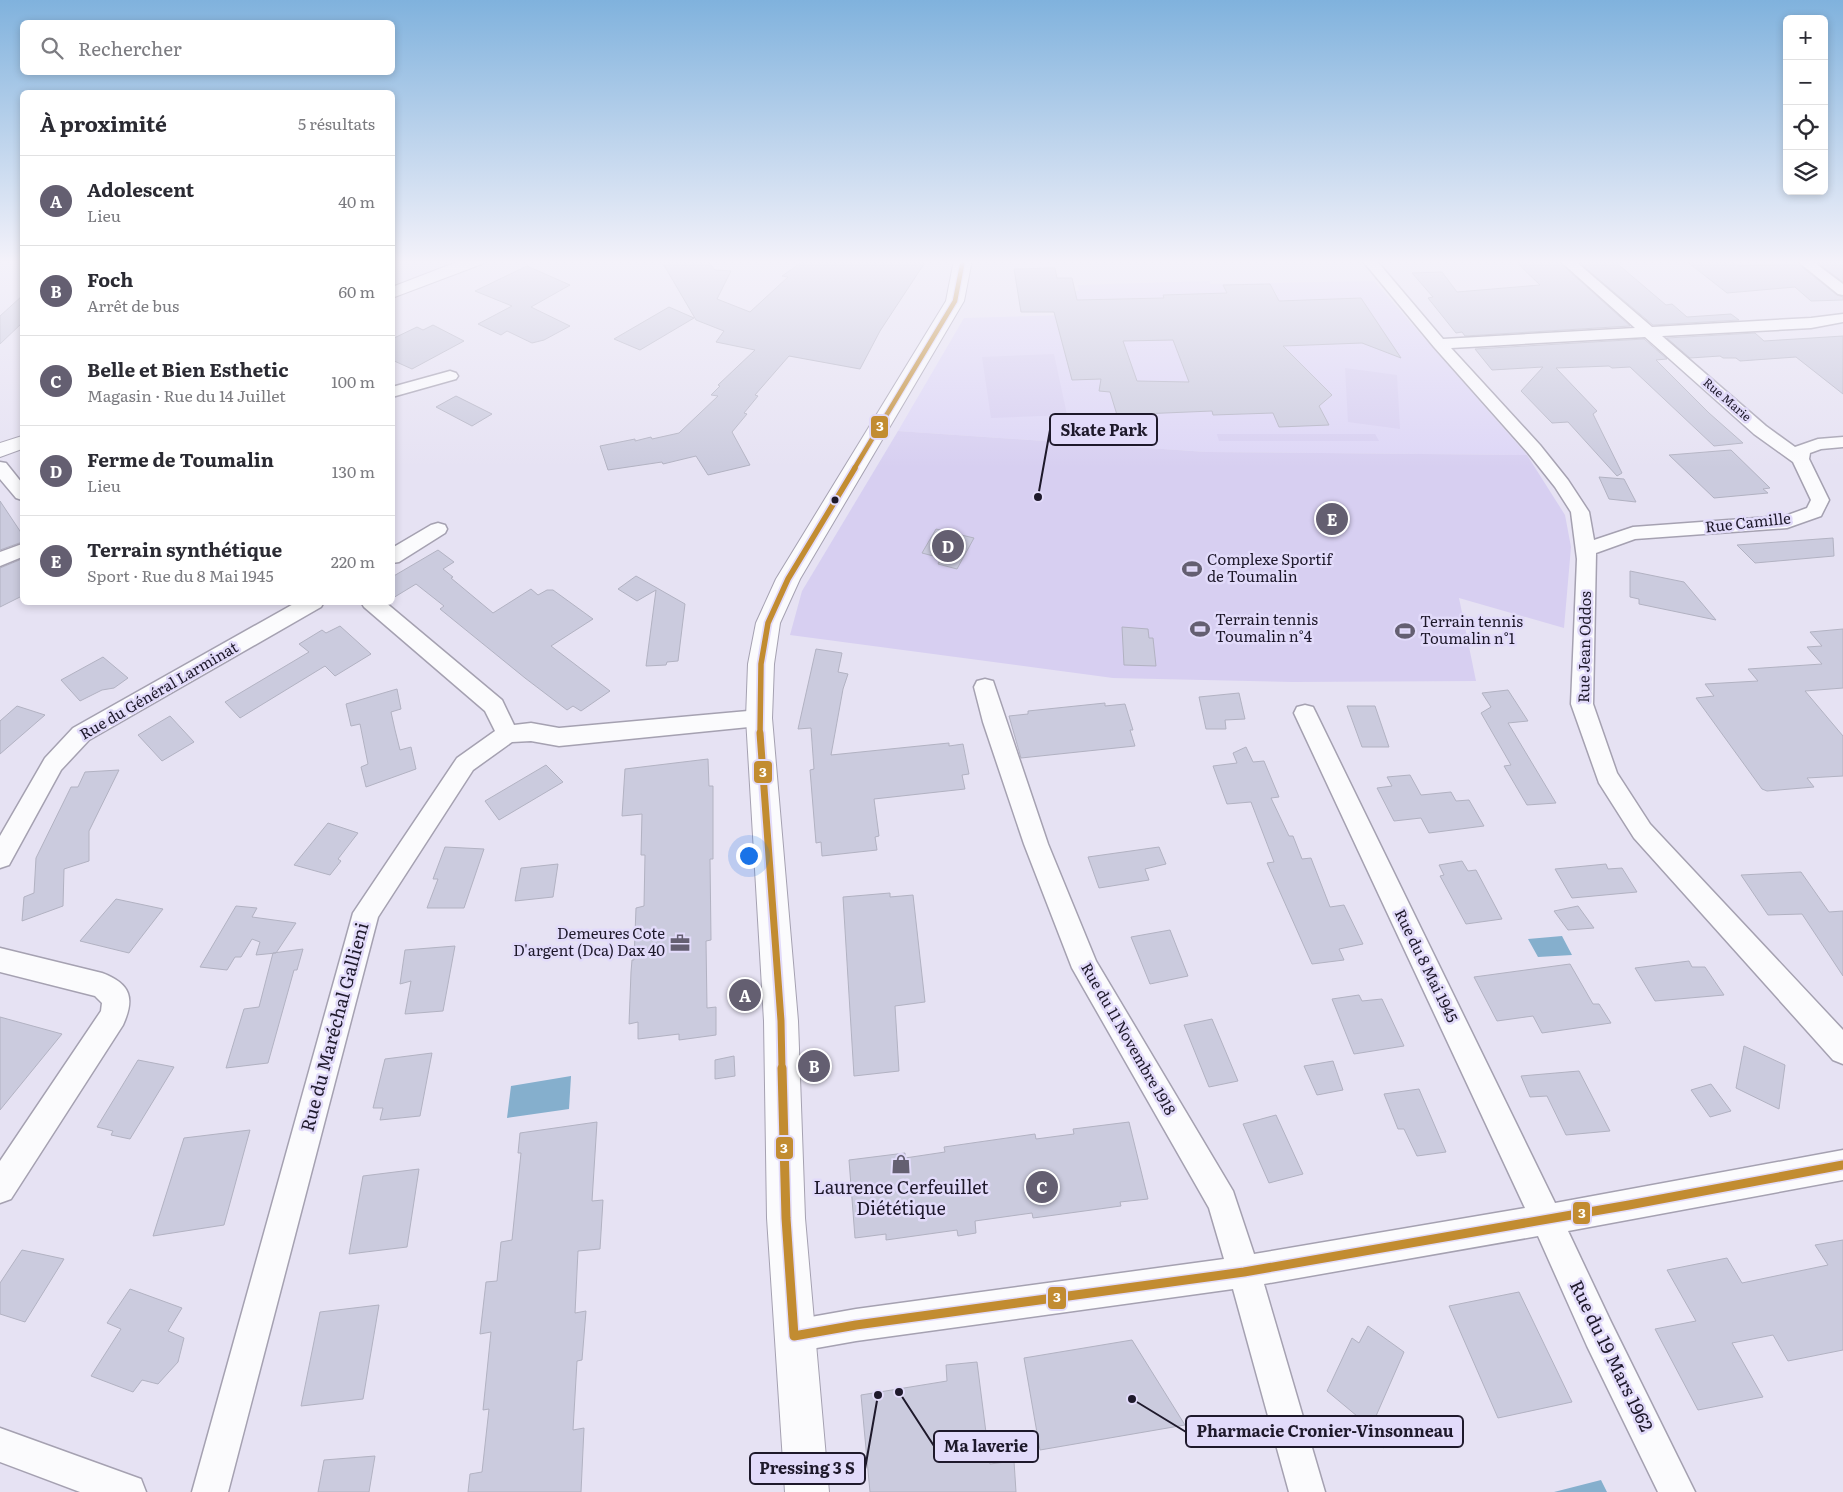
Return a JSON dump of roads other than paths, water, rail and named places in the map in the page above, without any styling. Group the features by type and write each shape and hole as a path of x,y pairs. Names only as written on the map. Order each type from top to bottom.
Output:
{"main road":[{"path":"806,1492 786,1218 781,1021 759,718 761,664 768,623 788,579 829,514 938,330"},
{"path":"0,451 20,443"}],"street":[{"name":"Rue Jean Oddos","path":"1427,330 1534,449 1562,484 1580,512 1586,549 1586,615 1582,704 1607,776 1642,831 1843,1050"},
{"name":"Rue Marie","path":"1646,330 1760,430 1800,458"},
{"path":"1439,344 1692,330"},
{"path":"395,391 450,376"},
{"path":"1800,458 1802,450 1818,444 1843,442"},
{"name":"Rue Camille","path":"1586,549 1629,534 1787,522 1815,512 1820,500 1800,458"},
{"path":"0,467 20,492"},
{"name":"Rue Camille","path":"1580,512 1602,528 1629,534"},
{"path":"395,555 438,529"},
{"path":"0,560 20,551"},
{"name":"Rue du Général Larminat","path":"0,858 53,764 81,734 309,605"},
{"path":"375,605 494,706 507,734 531,732 559,736 759,718"},
{"name":"Rue du 11 Novembre 1918","path":"985,687 994,722 1033,835 1085,968 1222,1202 1307,1492"},
{"name":"Rue du 8 Mai 1945","path":"1305,713 1547,1220"},
{"name":"Rue du Maréchal Gallieni","path":"210,1492 366,913 465,764 507,734"},
{"path":"0,960 102,985 117,998 113,1016 0,1188"},
{"path":"794,1336 866,1324 1244,1272 1547,1220 1843,1165"},
{"name":"Rue du 19 Mars 1962","path":"1547,1220 1599,1334 1677,1492"},
{"path":"0,1445 128,1492"}],"water":[{"path":"1562,936 1572,955 1538,957 1528,939"},
{"path":"571,1076 569,1109 507,1118 511,1086"},
{"path":"1601,1480 1607,1492 1554,1492"}],"place":[{"name":"Skate Park","path":"1038,497"},
{"name":"Terrain synthétique","path":"1332,519"},
{"name":"Ferme de Toumalin","path":"948,546"},
{"name":"Complexe Sportif de Toumalin","path":"1192,569"},
{"name":"Terrain tennis Toumalin n°4","path":"1200,629"},
{"name":"Terrain tennis Toumalin n°1","path":"1405,631"},
{"name":"Demeures Cote D'argent (Dca) Dax 40","path":"680,943"},
{"name":"Adolescent","path":"745,995"},
{"name":"Foch","path":"814,1066"},
{"name":"Laurence Cerfeuillet Diététique","path":"901,1164"},
{"name":"Belle et Bien Esthetic","path":"1042,1187"},
{"name":"Ma laverie","path":"899,1392"},
{"name":"Pressing 3 S","path":"878,1395"},
{"name":"Pharmacie Cronier-Vinsonneau","path":"1132,1399"}]}
